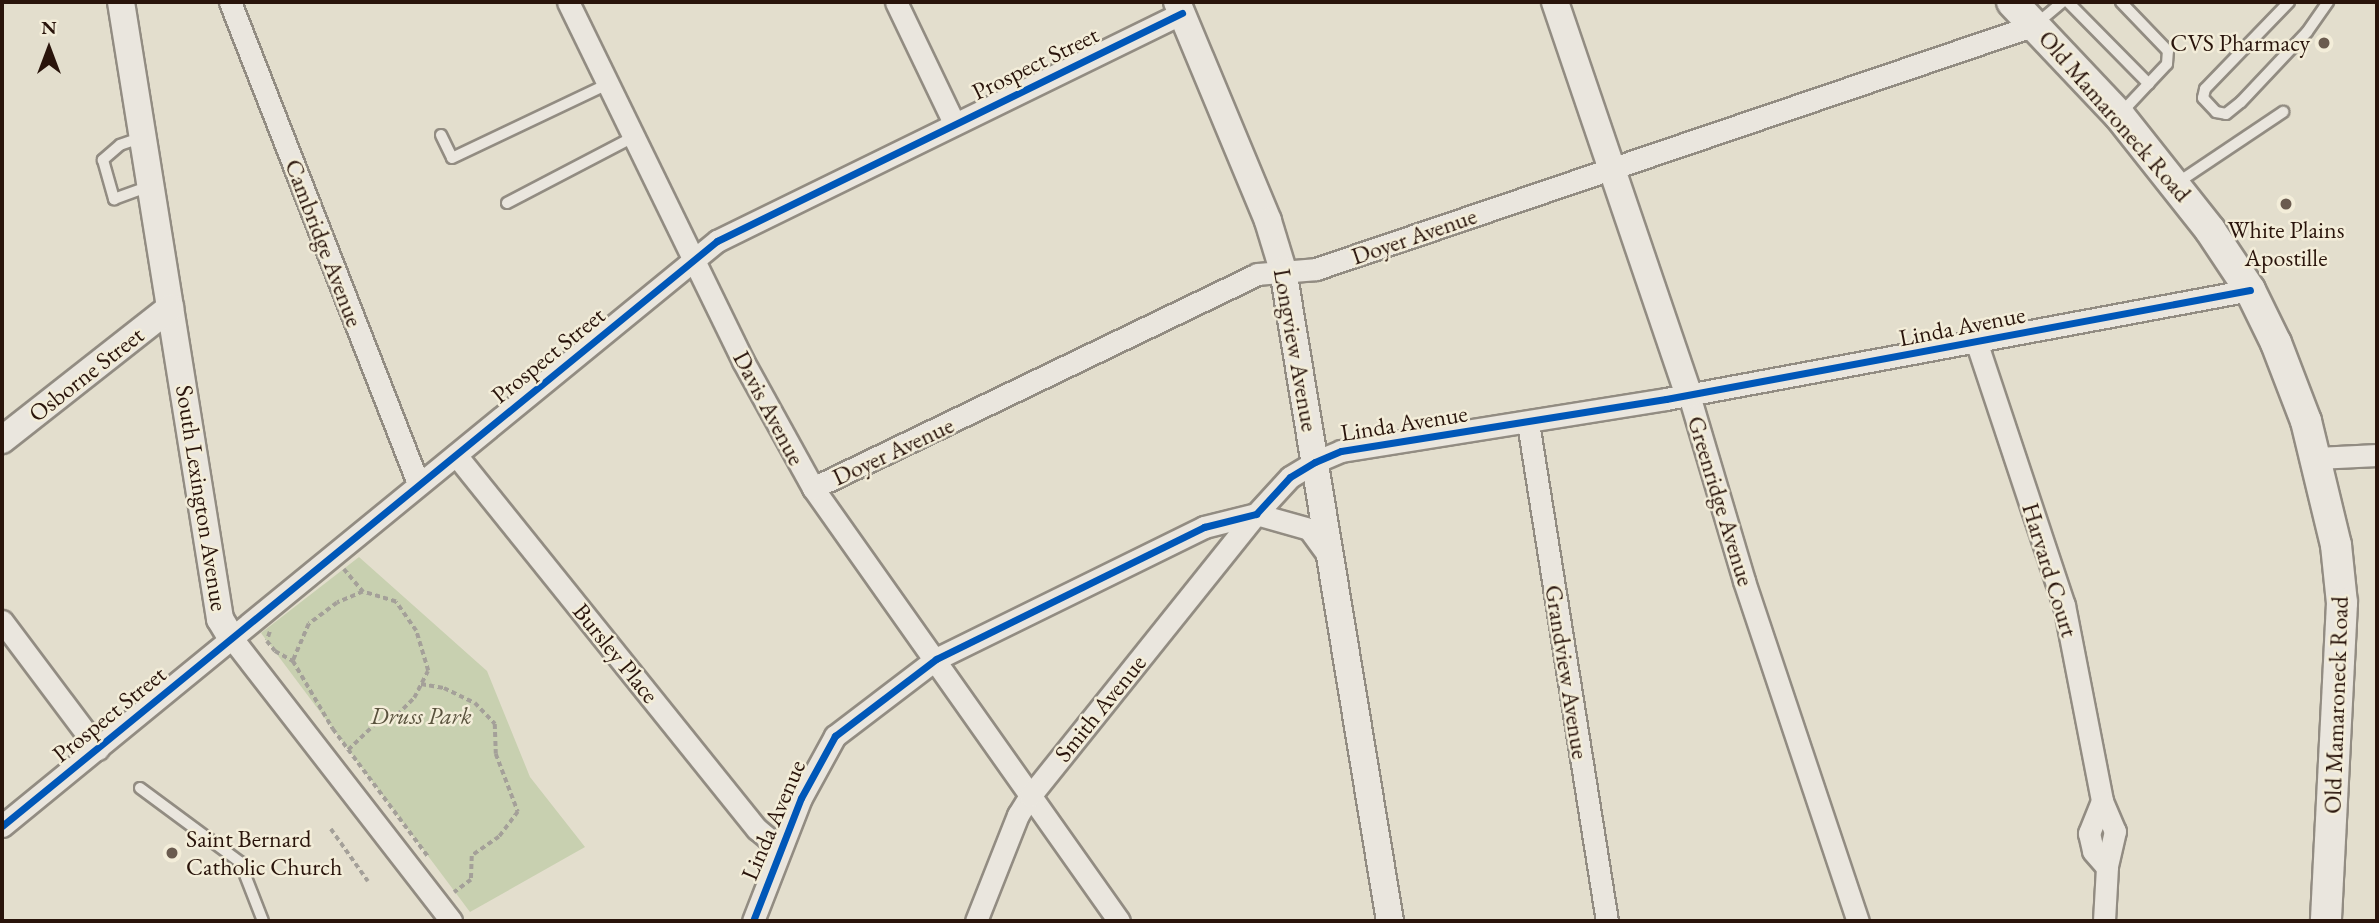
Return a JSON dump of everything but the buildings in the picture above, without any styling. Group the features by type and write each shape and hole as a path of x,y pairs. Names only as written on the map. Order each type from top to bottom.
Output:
{"main road":[{"name":"Old Mamaroneck Road","path":"2012,2 2119,115 2177,183 2250,290 2276,343 2317,458 2336,545 2343,624 2326,921"}],"street":[{"name":"South Lexington Avenue","path":"121,2 220,619 231,637 454,912"},
{"name":"Cambridge Avenue","path":"230,2 418,484"},
{"name":"Davis Avenue","path":"568,2 782,437 813,488 1119,921"},
{"path":"896,2 954,123"},
{"name":"Greenridge Avenue","path":"1555,2 1689,395 1744,581 1858,921"},
{"name":"Prospect Street","path":"2,826 717,240 1180,8"},
{"name":"Longview Avenue","path":"1180,8 1268,220 1283,270 1390,921"},
{"name":"Doyer Avenue","path":"813,488 1257,274 1315,269 2035,25"},
{"name":"Linda Avenue","path":"1256,514 1290,477 1341,451 1528,423 1977,344 2250,290"},
{"name":"Osborne Street","path":"2,440 170,307"},
{"name":"Harvard Court","path":"1977,344 2064,605 2102,801 2115,831 2107,867 2104,921"},
{"name":"Grandview Avenue","path":"1528,423 1607,921"},
{"name":"Bursley Place","path":"456,455 757,829 780,848"},
{"path":"2317,458 2377,455"},
{"name":"Linda Avenue","path":"753,921 780,848 814,771 835,736 936,659 1204,527 1256,514 1309,529 1333,565"},
{"name":"Smith Avenue","path":"976,921 1018,815 1030,796 1256,514"},
{"path":"2,621 98,748"}],"lane":[{"path":"2035,25 2062,2"},
{"path":"2068,2 2149,84"},
{"path":"2119,115 2167,64 2168,51 2121,2"},
{"path":"2289,2 2205,89 2203,98 2216,112 2226,114 2241,102 2307,32 2329,2"},
{"path":"441,135 452,158 608,85"},
{"path":"2177,183 2283,113"},
{"path":"143,137 120,145 103,160 114,200 150,186"},
{"path":"507,203 633,137"},
{"path":"140,788 240,862 263,921"}],"path":[{"path":"334,576 344,568 363,592 396,602 416,631 428,671 397,715 376,723 348,750"},
{"path":"293,661 309,624 363,592"},
{"path":"273,623 267,641 275,651 293,661 348,750 434,867"},
{"path":"421,684 444,688 475,703 495,724 496,754 518,812 499,837 472,856 471,880 451,895"},
{"path":"331,829 368,881"},
{"path":"445,885 451,895 454,912"}],"green space":[{"name":"Druss Park","path":"359,557 487,671 530,777 585,847 470,912 261,633"}],"cycle path":[{"path":"2,826 717,241 1182,13"},
{"path":"753,921 801,798 835,736 936,659 1204,527 1256,514 1290,477 1341,451 1666,399 2250,290"}],"place":[{"name":"CVS Pharmacy","path":"2324,43"},
{"name":"White Plains Apostille","path":"2286,204"},
{"name":"Saint Bernard Catholic Church","path":"172,853"}]}
